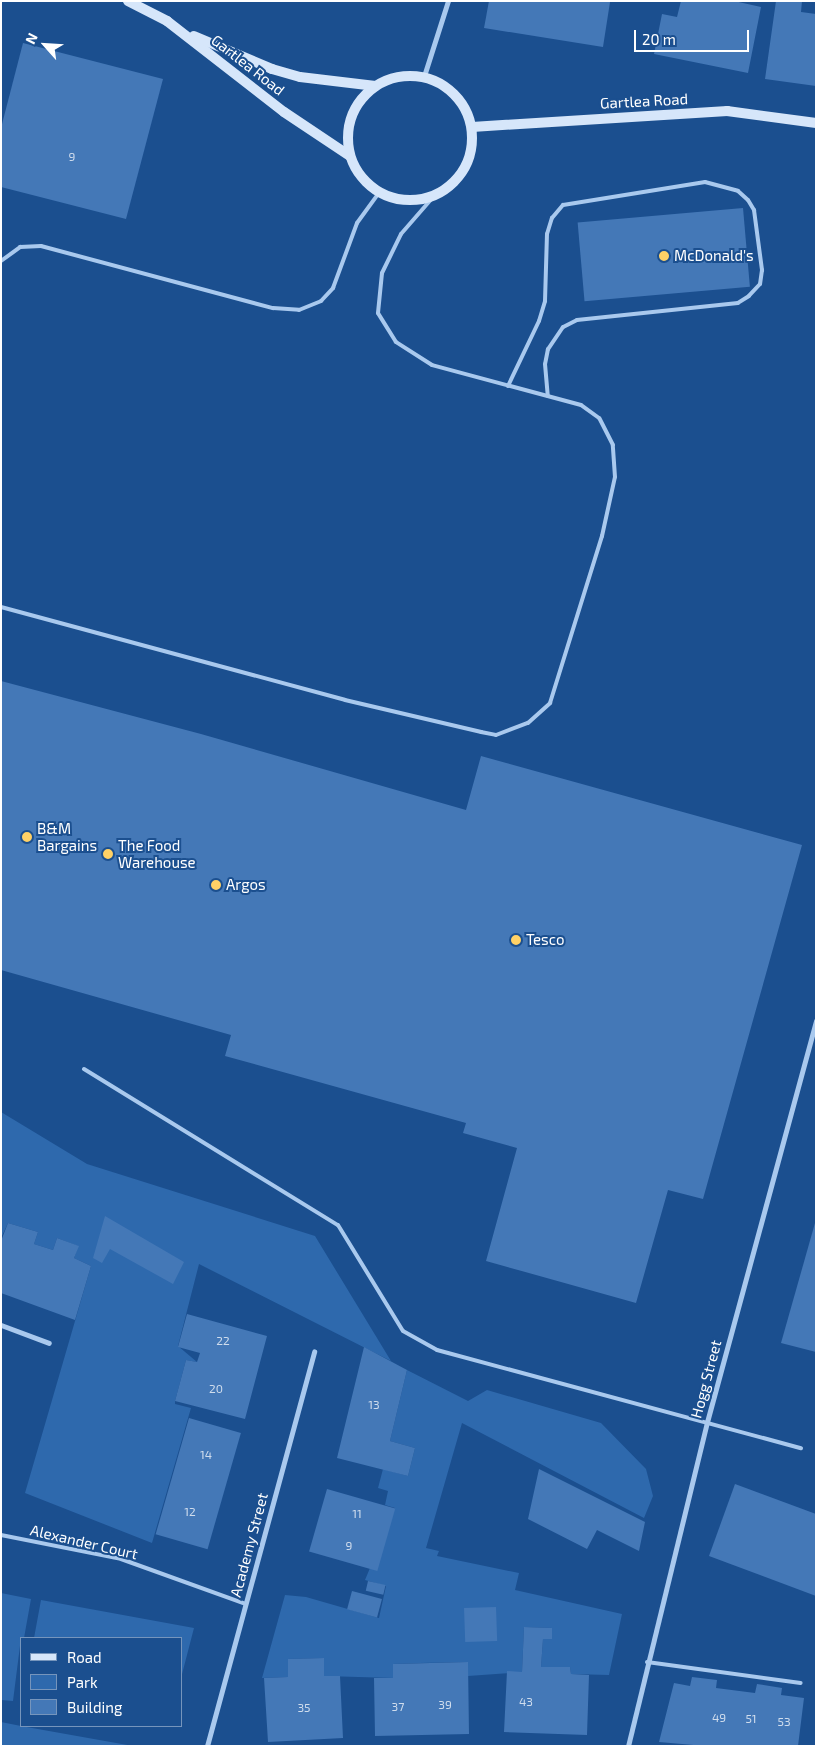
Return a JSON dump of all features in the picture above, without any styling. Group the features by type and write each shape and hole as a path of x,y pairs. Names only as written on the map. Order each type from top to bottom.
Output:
{"street":[{"name":"Gartlea Road","path":"128,1 179,30 290,74 375,86"},
{"path":"424,76 448,1"},
{"name":"Gartlea Road","path":"179,30 284,112 350,156"},
{"name":"Gartlea Road","path":"424,76 448,87 463,103 472,127 472,149 468,164 456,182 434,196 404,201 379,193 362,178 350,156 348,131 356,106 375,86 395,77 424,76"},
{"name":"Gartlea Road","path":"472,127 727,111 816,123"},
{"name":"Hogg Street","path":"628,1746 646,1662 707,1422 816,1021"},
{"path":"1,1325 49,1343"},
{"name":"Academy Street","path":"207,1746 314,1351"}],"lane":[{"path":"508,386 539,321 545,301 547,234 552,218 563,205 706,182 738,191 748,200 754,210 762,270 760,284 750,296 738,303 577,320 563,327 548,349 545,364 548,396"},
{"path":"1,262 20,247 41,246 272,308 299,310 321,302 332,288 357,224 379,193"},
{"path":"1,607 354,702 496,735 528,723 550,703 602,536 615,477 613,445 599,418 581,405 432,364 396,342 378,313 386,265 401,234 434,196"},
{"path":"84,1069 338,1225 403,1330 437,1350 800,1448"},
{"name":"Alexander Court","path":"1,1536 122,1559 246,1604"},
{"path":"646,1662 801,1683"}],"green space":[{"path":"1,1112 87,1164 315,1236 391,1361 199,1264 178,1346 197,1362 186,1360 175,1401 175,1404 191,1408 152,1543 25,1493 91,1266 74,1258 78,1246 57,1238 53,1250 34,1244 38,1232 8,1223 1,1238"},
{"path":"407,1370 468,1401 487,1390 601,1423 646,1469 653,1496 644,1518 462,1423 426,1548 439,1551 437,1556 519,1573 515,1590 622,1614 609,1675 571,1674 570,1667 541,1667 543,1639 552,1639 552,1628 524,1627 522,1672 468,1676 467,1662 393,1664 393,1678 324,1676 323,1658 288,1659 288,1677 262,1678 285,1595 306,1597 379,1618 386,1586 365,1580 395,1508 385,1505 388,1491 378,1488 383,1469 408,1476 415,1448 390,1441"},
{"path":"1,1593 31,1599 24,1637 20,1637 13,1701 1,1700"},
{"path":"41,1600 194,1628 182,1674 182,1637 34,1637"},
{"path":"1,1722 20,1727 133,1746 1,1746"}],"building":[{"path":"489,1 610,2 603,47 484,28"},
{"path":"681,1 734,1 761,7 748,73 654,54 662,14 677,17"},
{"path":"776,1 802,1 801,12 816,14 816,86 765,79"},
{"path":"23,43 163,79 126,219 1,187 1,128"},
{"name":"McDonald's","path":"743,208 750,287 585,301 578,222"},
{"name":"Tesco","path":"1,681 201,734 466,810 481,756 802,845 703,1199 668,1190 636,1303 486,1261 517,1148 463,1133 466,1123 225,1056 231,1035 1,970"},
{"path":"105,1216 184,1262 173,1284 110,1249 102,1263 93,1258"},
{"path":"8,1223 38,1232 34,1244 53,1250 57,1238 79,1246 74,1258 91,1266 75,1320 1,1293 1,1241"},
{"path":"816,1223 816,1352 781,1343"},
{"path":"187,1314 267,1336 245,1419 175,1401 186,1360 197,1362 200,1353 178,1347"},
{"path":"364,1347 407,1370 390,1441 415,1448 408,1476 337,1458"},
{"path":"189,1418 241,1433 208,1549 156,1534"},
{"path":"539,1469 645,1522 639,1551 597,1530 587,1549 528,1519"},
{"path":"735,1484 816,1514 816,1596 709,1556"},
{"path":"327,1489 395,1509 377,1571 309,1551"},
{"path":"368,1581 386,1585 383,1595 366,1591"},
{"path":"352,1591 382,1599 377,1617 347,1609"},
{"path":"496,1607 497,1641 465,1642 464,1608"},
{"path":"524,1627 552,1628 552,1639 543,1639 541,1667 570,1667 571,1674 589,1675 587,1735 504,1732 507,1671 522,1672"},
{"path":"324,1658 324,1676 340,1676 343,1738 268,1742 264,1678 288,1677 288,1659"},
{"path":"468,1662 469,1734 375,1736 374,1678 393,1678 393,1664"},
{"path":"692,1677 717,1680 716,1688 755,1693 757,1684 782,1688 781,1695 804,1698 798,1746 705,1746 659,1742 674,1683 690,1686"}],"place":[{"name":"McDonald's","path":"664,256"},
{"name":"B&M Bargains","path":"27,837"},
{"name":"The Food Warehouse","path":"108,854"},
{"name":"Argos","path":"216,885"},
{"name":"Tesco","path":"516,940"}]}
